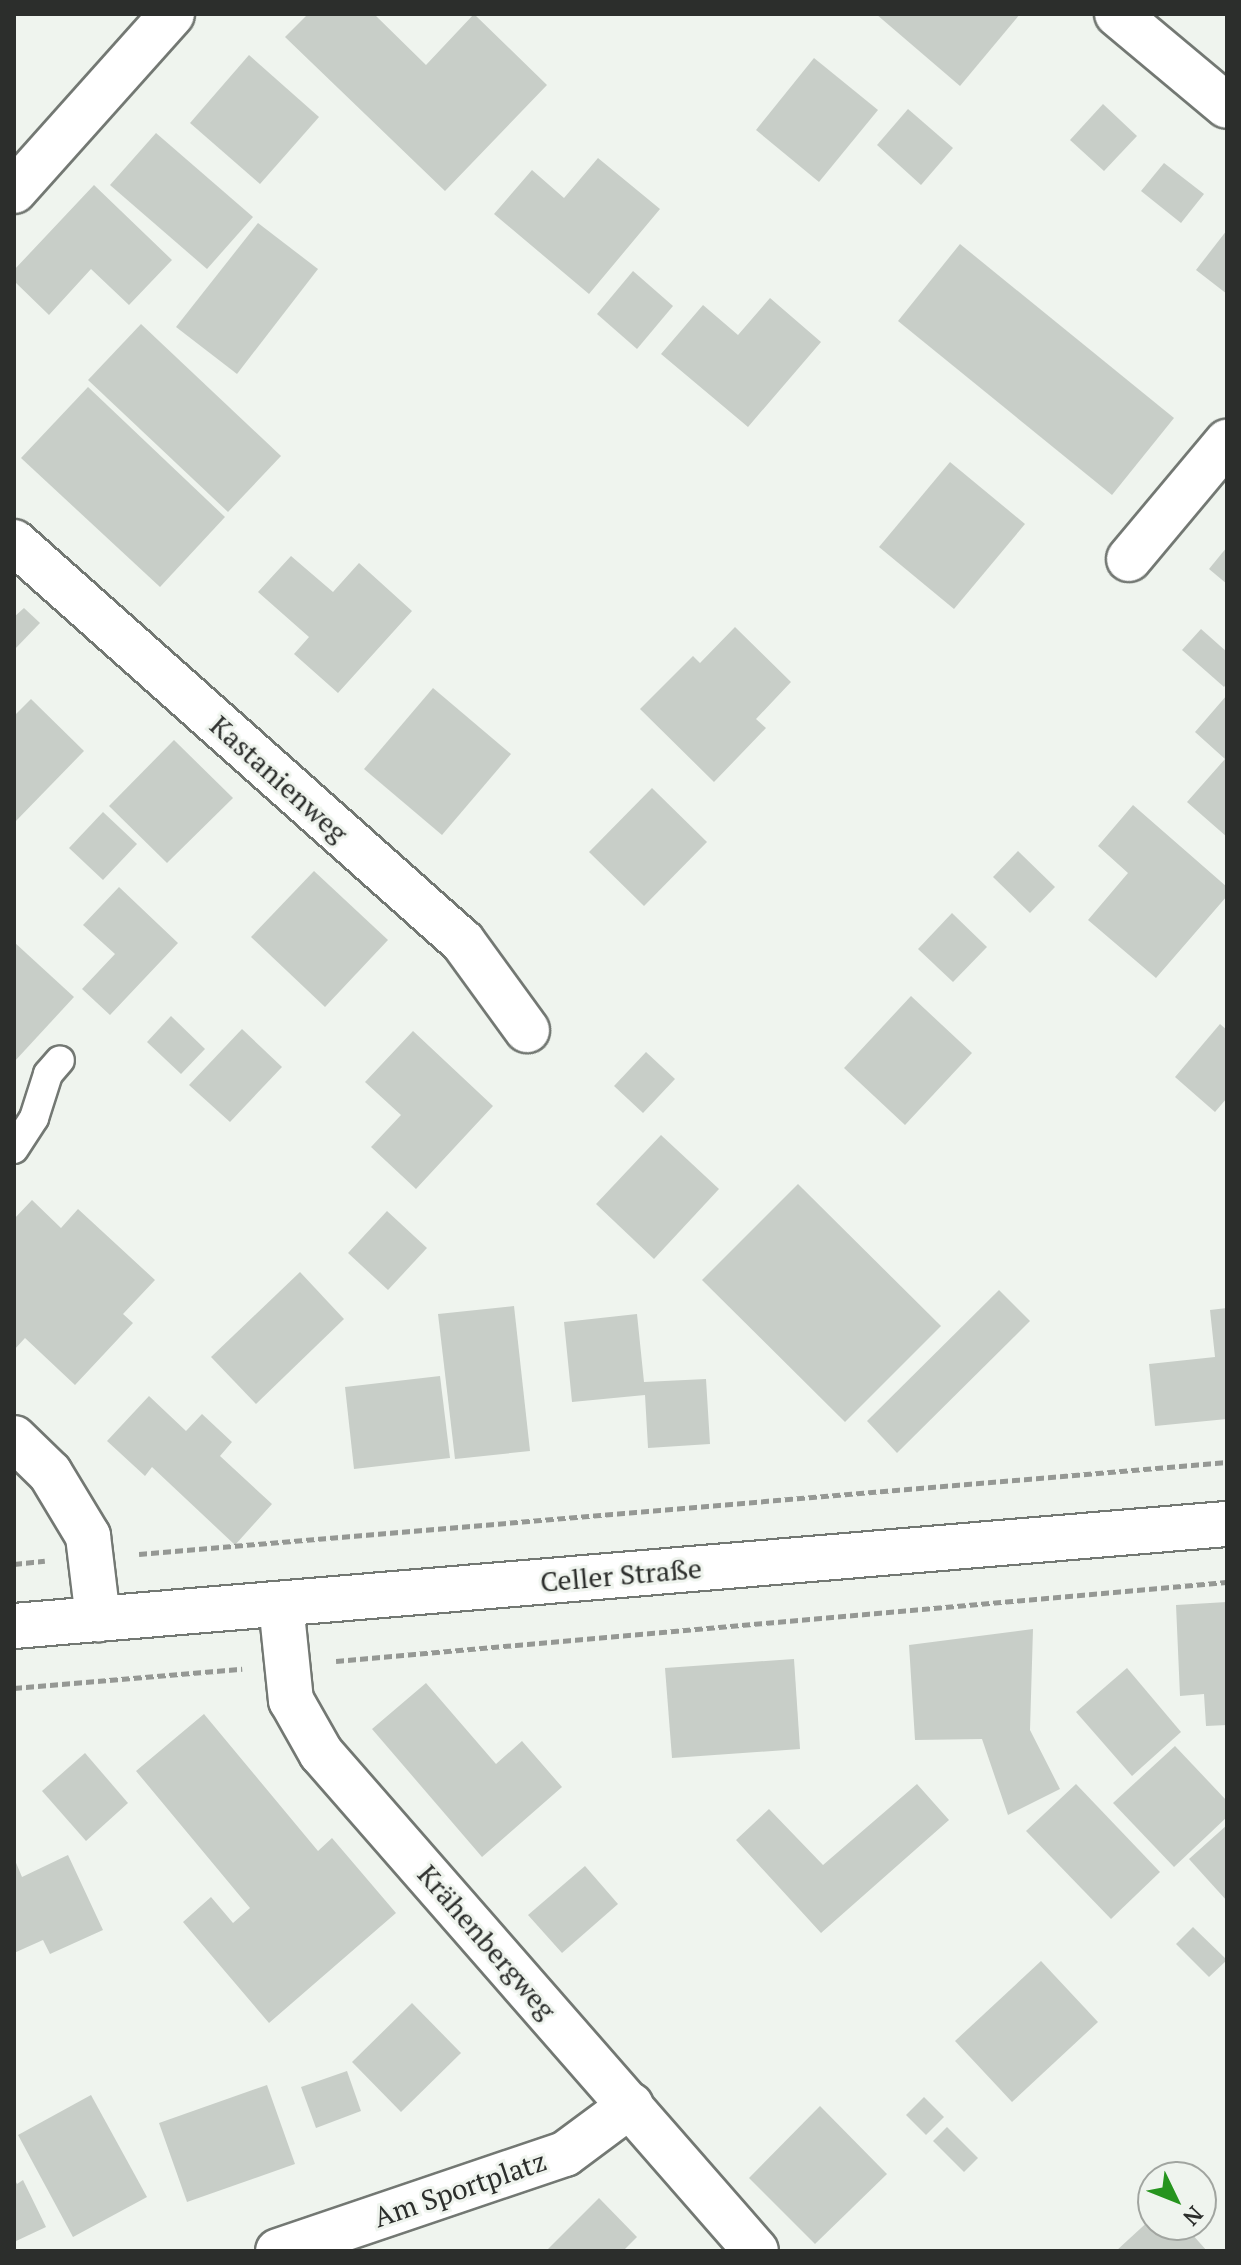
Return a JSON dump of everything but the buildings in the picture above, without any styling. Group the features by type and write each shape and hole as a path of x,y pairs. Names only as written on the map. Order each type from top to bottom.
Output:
{"street":[{"path":"14,191 172,14"},
{"path":"1132,18 1227,106"},
{"path":"1129,559 1227,442"},
{"name":"Kastanienweg","path":"14,542 463,942 527,1030"},
{"path":"14,1438 50,1473 88,1536 98,1619"},
{"name":"Celler Straße","path":"14,1626 1227,1524"},
{"name":"Krähenbergweg","path":"281,1604 291,1700 321,1753 756,2251"},
{"name":"Am Sportplatz","path":"278,2251 565,2154 631,2105"}],"lane":[{"path":"14,1149 34,1118 48,1074 60,1060"}],"path":[{"path":"14,1564 412,1533 1227,1462"},
{"path":"493,1647 1227,1582"},
{"path":"14,1688 101,1681"}]}
